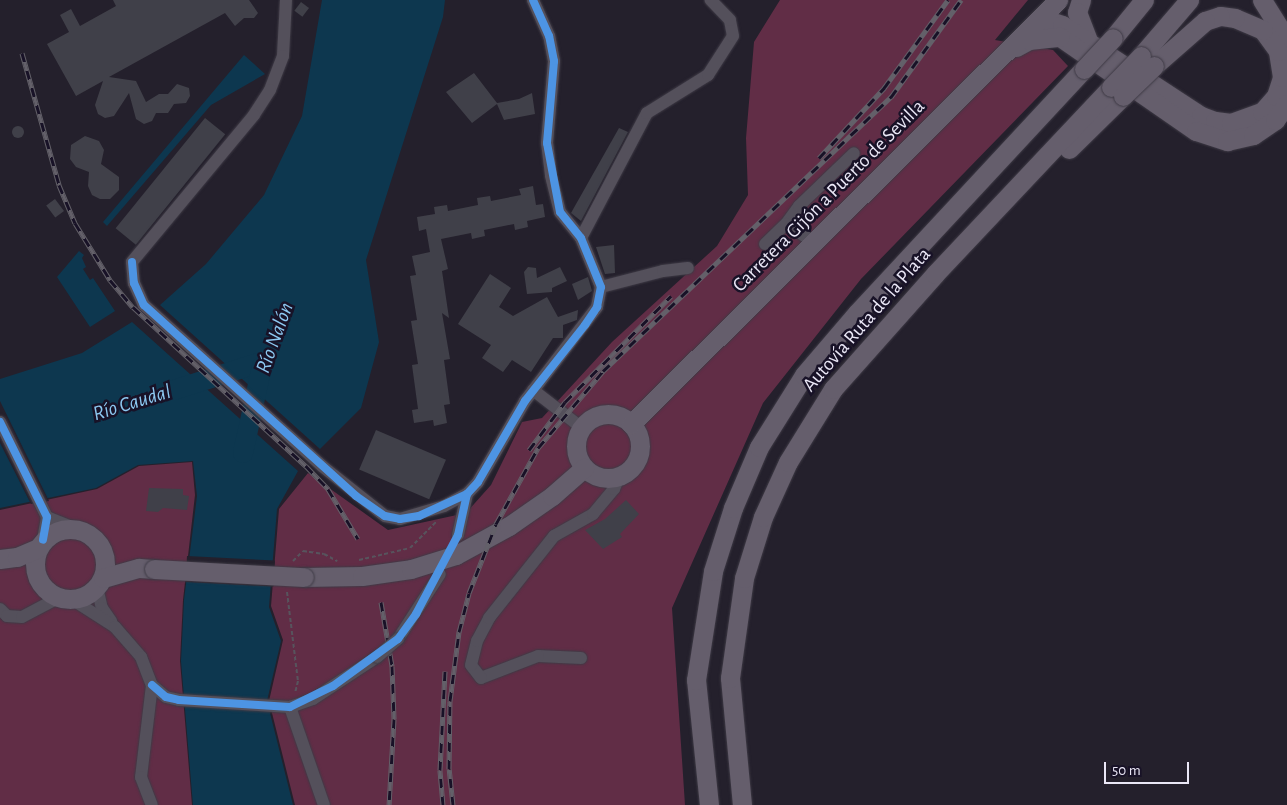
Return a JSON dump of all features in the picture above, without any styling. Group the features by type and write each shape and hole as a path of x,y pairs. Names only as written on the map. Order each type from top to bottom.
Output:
{"highway":[{"path":"1042,22 1058,0"},
{"path":"1081,0 1077,12 1088,40"},
{"name":"Autovía Ruta de la Plata","path":"709,805 696,680 713,571 733,508 759,447 804,375 857,313 1113,38 1144,0"},
{"name":"Autovía Ruta de la Plata","path":"742,805 730,678 744,578 763,517 788,462 833,389 935,274 1147,61 1189,0"},
{"path":"1262,0 1287,40"},
{"path":"1042,22 1088,40 1201,116 1215,121 1231,124 1262,112 1276,96 1282,77 1278,51 1263,30 1235,18 1220,16 1205,21 1147,61"},
{"path":"1042,22 1060,37 1196,131 1227,141 1253,135 1275,120 1287,104"},
{"name":"Carretera Gijón a Puerto de Sevilla","path":"631,424 1002,55 1042,22"},
{"path":"1002,55 1029,40 1060,37"},
{"path":"602,414 618,415 631,424 638,434 639,452 630,468 620,476 595,475 584,468 576,452 577,435 587,421 602,414"},
{"path":"40,544 34,568 36,577 42,586 65,599 100,582 146,569 304,577 362,576 411,569 456,555 509,526 552,496 584,468"},
{"path":"0,561 17,557 40,544 58,530 76,529 96,540 102,549 105,561 100,582"},
{"path":"102,549 146,569"},
{"path":"0,561 36,577"}],"street":[{"path":"286,0 283,56 270,90 254,115 132,262 134,284 144,305 356,496 385,516 400,519 419,516 468,494 478,482 507,428 533,390 585,325 597,306 601,287 581,238 560,212 551,176 547,130 554,61 549,36 533,0"},
{"path":"581,238 647,113 708,76 733,36 730,20 711,0"},
{"path":"766,244 786,224 799,206 854,153"},
{"path":"786,224 814,242"},
{"path":"601,287 662,271 688,268"},
{"path":"533,390 582,428"},
{"path":"0,422 47,517 40,544"},
{"path":"581,658 538,656 481,678 471,665 477,641 489,618 554,536 593,514 614,489 620,476"},
{"path":"458,535 468,494"},
{"path":"47,517 76,529"},
{"path":"100,582 102,608 115,627 141,657 152,685 166,697 179,700 290,707 320,695 377,657 398,639 440,574"},
{"path":"0,609 7,616 22,617 65,599 115,627"},
{"path":"152,685 141,777 152,805"},
{"path":"290,707 324,805"}],"shaded area":[{"path":"780,0 1028,0 995,40 1053,50 1068,66 861,279 763,403 672,608 685,805 295,805 269,701 283,640 271,606 279,509 308,473 388,530 466,513 491,485 522,422 542,418 612,342 717,246 748,195 746,138 754,42"},
{"path":"192,462 195,495 183,600 180,661 192,805 0,805 0,510 97,489 139,466"}],"water":[{"path":"322,0 445,0 443,17 366,260 379,342 361,408 320,449 160,305 206,264 264,195 302,116"},
{"path":"244,55 265,74 211,105 107,226 103,222"},
{"path":"79,251 84,255 82,258 86,267 83,269 90,280 93,278 115,311 90,327 57,277"},
{"path":"132,322 298,471 277,509 269,607 281,641 267,701 293,805 193,805 181,661 184,600 197,496 193,461 138,465 96,488 0,508 0,379 82,353"}],"pier":[{"path":"0,401 49,501 31,504 0,443"},
{"path":"187,556 275,561 274,587 186,582"}],"building":[{"path":"113,0 249,0 258,13 254,18 244,18 235,26 225,13 109,77 136,81 146,102 159,94 168,94 177,84 189,88 190,96 186,103 174,104 168,113 156,113 152,121 144,124 136,119 129,93 114,116 105,118 98,114 95,105 103,81 76,96 47,44 69,32 60,15 71,9 80,26 116,6"},
{"path":"301,2 309,8 302,17 294,11"},
{"path":"474,73 497,103 519,99 532,93 535,114 504,120 497,104 472,123 446,92"},
{"path":"205,118 225,134 136,245 116,228"},
{"path":"16,126 20,126 24,132 20,138 16,138 12,134 12,130"},
{"path":"619,128 628,132 581,221 571,213"},
{"path":"85,136 99,141 104,150 101,164 119,177 119,190 110,199 100,199 92,195 88,186 89,172 76,167 70,159 71,145"},
{"path":"533,186 536,205 543,204 545,217 527,221 528,227 515,230 514,224 484,230 485,236 472,239 471,233 441,239 448,269 442,271 449,318 442,313 450,359 444,360 450,404 444,405 447,423 434,426 433,420 414,423 412,410 418,409 412,365 418,364 411,321 417,320 410,276 416,275 412,256 430,252 426,229 419,231 417,217 435,214 434,207 447,205 448,211 478,205 477,198 490,196 491,201 521,195 519,189"},
{"path":"55,199 64,211 55,218 46,206"},
{"path":"614,245 615,273 605,274 596,247"},
{"path":"528,267 536,268 537,278 560,267 567,281 552,288 552,292 527,294 524,272"},
{"path":"490,274 511,288 499,307 513,316 547,297 558,317 578,310 577,320 563,325 563,338 553,338 531,372 512,360 503,372 482,358 491,345 458,324"},
{"path":"588,277 592,291 578,300 572,284"},
{"path":"376,430 446,460 429,499 359,470"},
{"path":"149,488 183,489 183,495 189,496 187,510 163,508 158,512 146,511"},
{"path":"626,500 639,514 620,534 622,537 603,549 585,530 605,519"}],"waterway":[{"name":"Río Caudal","path":"174,390 258,363"},
{"name":"Río Nalón","path":"243,453 262,366"}],"railway":[{"path":"819,158 884,88 948,0"},
{"path":"453,805 449,769 450,701 459,632 469,593 496,524 538,448 603,371 891,97 961,0"},
{"path":"22,53 59,185 75,223 110,280 133,307 306,466 328,489 358,539"},
{"path":"529,450 565,402 671,296"},
{"path":"381,602 392,666 394,719 389,805"},
{"path":"443,805 440,770 445,671"}],"cycle path":[{"path":"132,262 134,283 144,305 356,496 385,516 400,519 419,516 467,494 478,482 525,401 597,307 601,287 581,238 560,212 547,143 554,61 549,36 533,0"},
{"path":"0,422 47,517 43,540"},
{"path":"152,685 166,697 179,700 290,707 333,686 398,639 416,614 458,535 467,494"}]}
